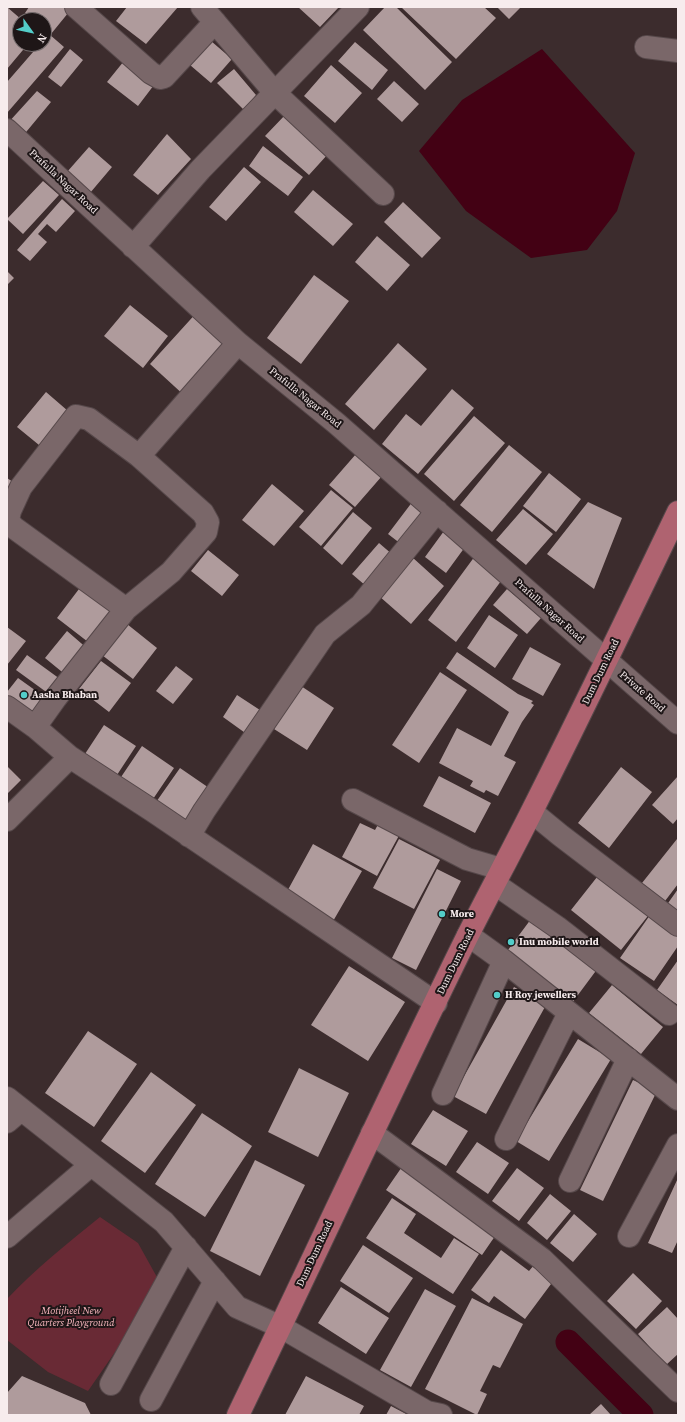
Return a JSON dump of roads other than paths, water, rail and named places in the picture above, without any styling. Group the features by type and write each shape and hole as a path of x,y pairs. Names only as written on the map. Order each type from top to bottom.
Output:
{"main road":[{"name":"Dum Dum Road","path":"238,1415 468,935 532,812 678,512"}],"street":[{"path":"76,7 152,73 160,78 164,78 209,14 275,93 383,194"},
{"path":"133,247 200,170 358,7"},
{"path":"646,47 678,51"},
{"name":"Prafulla Nagar Road","path":"7,130 238,343 336,423 606,661"},
{"path":"139,456 238,343"},
{"path":"35,727 55,699 126,609 171,572 206,532 208,522 203,512 198,507 139,456 88,419 76,416 21,487 10,510 8,520 14,528 126,609"},
{"path":"189,836 204,811 325,634 361,605 437,511"},
{"name":"Private Road","path":"606,661 678,723"},
{"path":"7,707 35,727 70,757 436,1003"},
{"path":"7,820 70,757"},
{"path":"353,800 498,876 556,926 669,1014"},
{"path":"532,812 678,925"},
{"path":"468,935 504,961 678,1099"},
{"path":"443,1094 504,961"},
{"path":"506,1139 569,1013"},
{"path":"570,1181 628,1059"},
{"path":"12,1110 91,1165 164,1222 237,1307 281,1327 428,1412 441,1415"},
{"path":"372,1133 542,1259 678,1391"},
{"path":"629,1236 678,1145"},
{"path":"7,1237 91,1165"},
{"path":"111,1384 186,1248"},
{"path":"151,1400 215,1281"}],"waterway":[{"path":"568,1342 641,1415"}],"place":[{"name":"Aasha Bhaban","path":"24,695"},
{"name":"More","path":"442,914"},
{"name":"Inu mobile world","path":"511,942"},
{"name":"H Roy jewellers","path":"497,995"}],"park label":[{"name":"Motijheel New Quarters Playground","path":"71,1316"}]}
